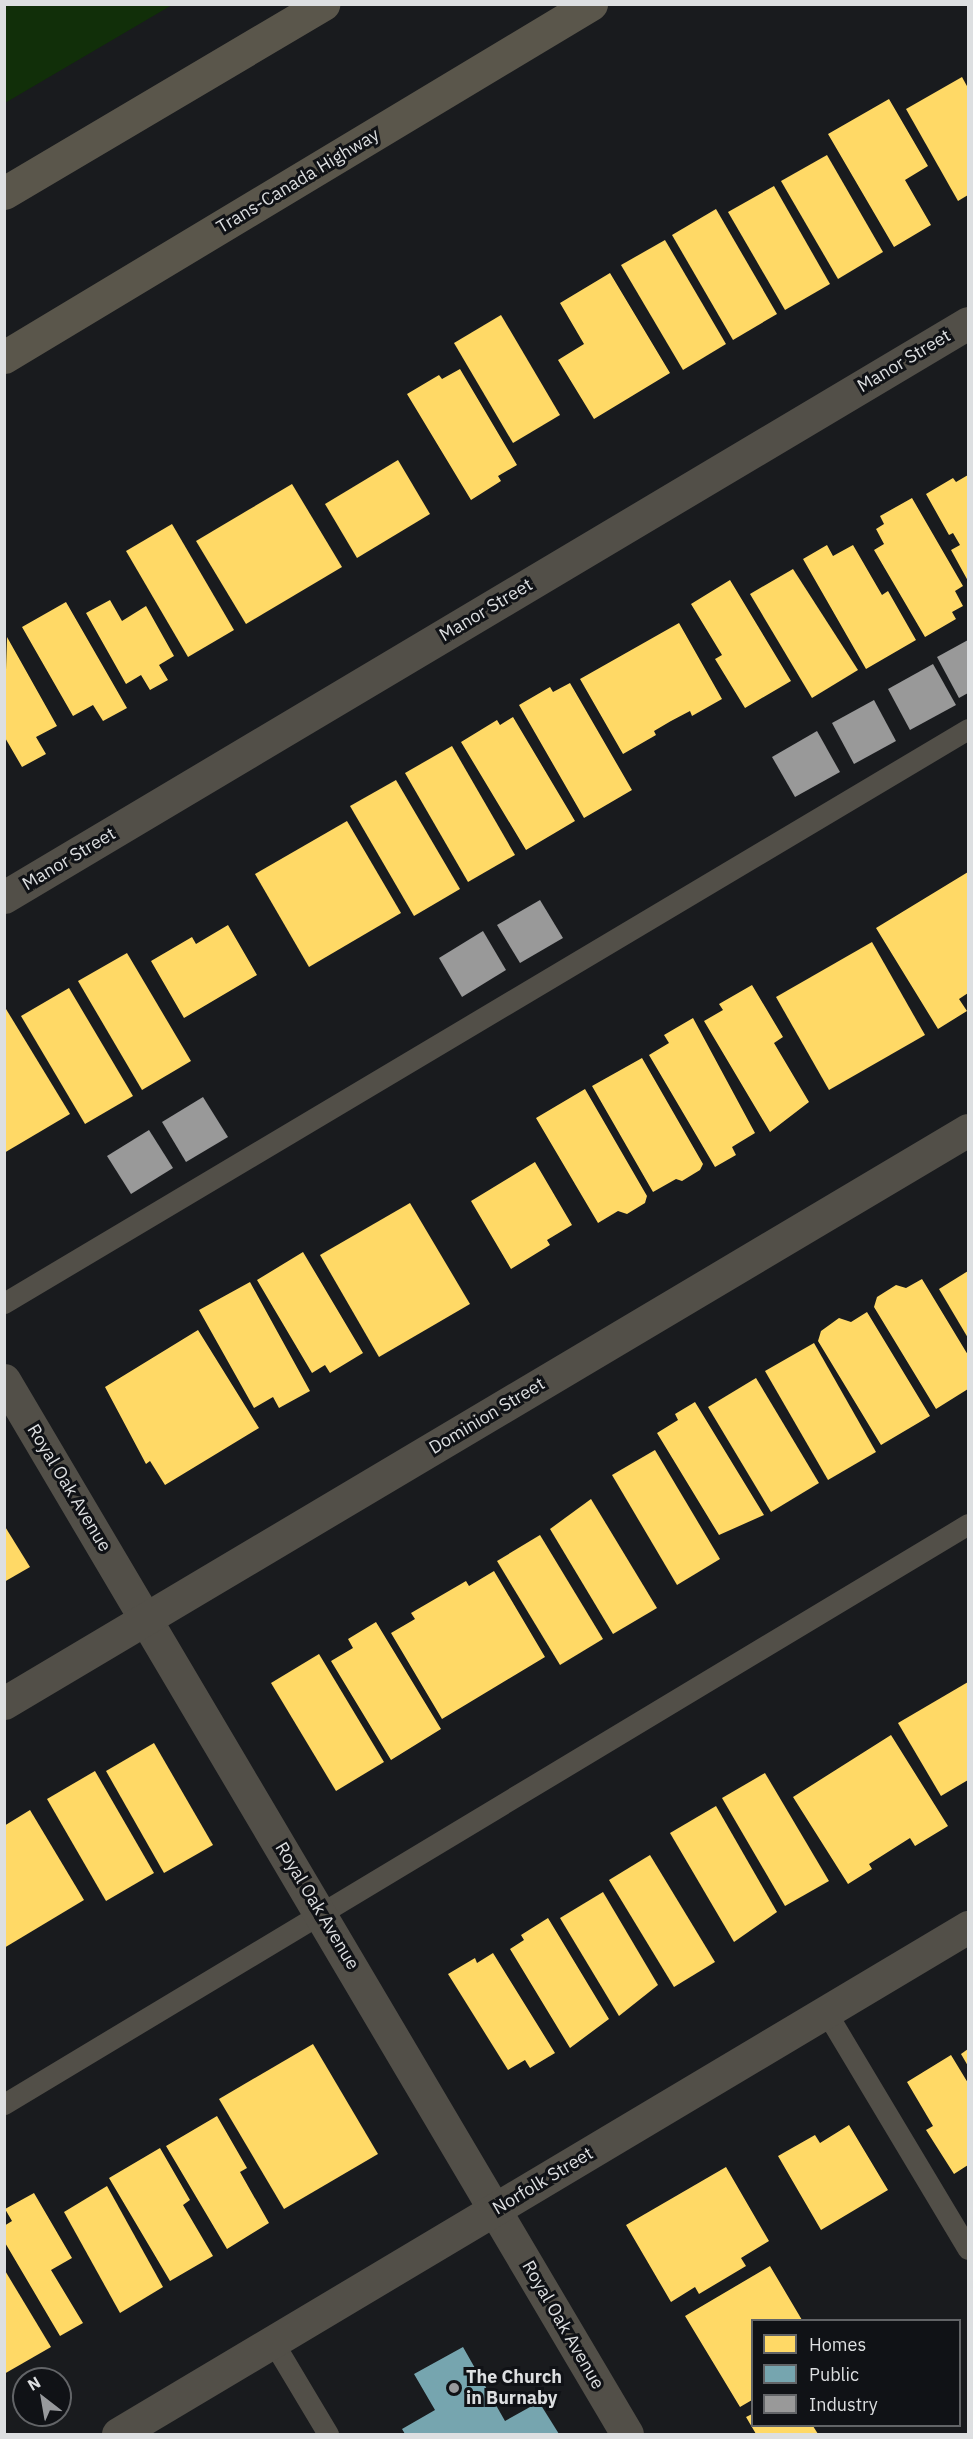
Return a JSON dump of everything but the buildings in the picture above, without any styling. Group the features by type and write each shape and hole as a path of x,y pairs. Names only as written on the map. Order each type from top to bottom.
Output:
{"highway":[{"path":"4,193 323,4"},
{"name":"Trans-Canada Highway","path":"4,357 591,4"}],"street":[{"name":"Manor Street","path":"4,897 969,323"},
{"name":"Dominion Street","path":"4,1703 969,1130"},
{"name":"Royal Oak Avenue","path":"4,1380 627,2434"},
{"name":"Norfolk Street","path":"118,2434 969,1927"}],"lane":[{"path":"4,1303 969,729"},
{"path":"4,2104 969,1524"},
{"path":"826,2013 969,2249"},
{"path":"273,2342 328,2434"}],"green space":[{"path":"5,4 172,4 172,5 5,103"}],"place":[{"name":"The Church in Burnaby","path":"454,2388"}]}
